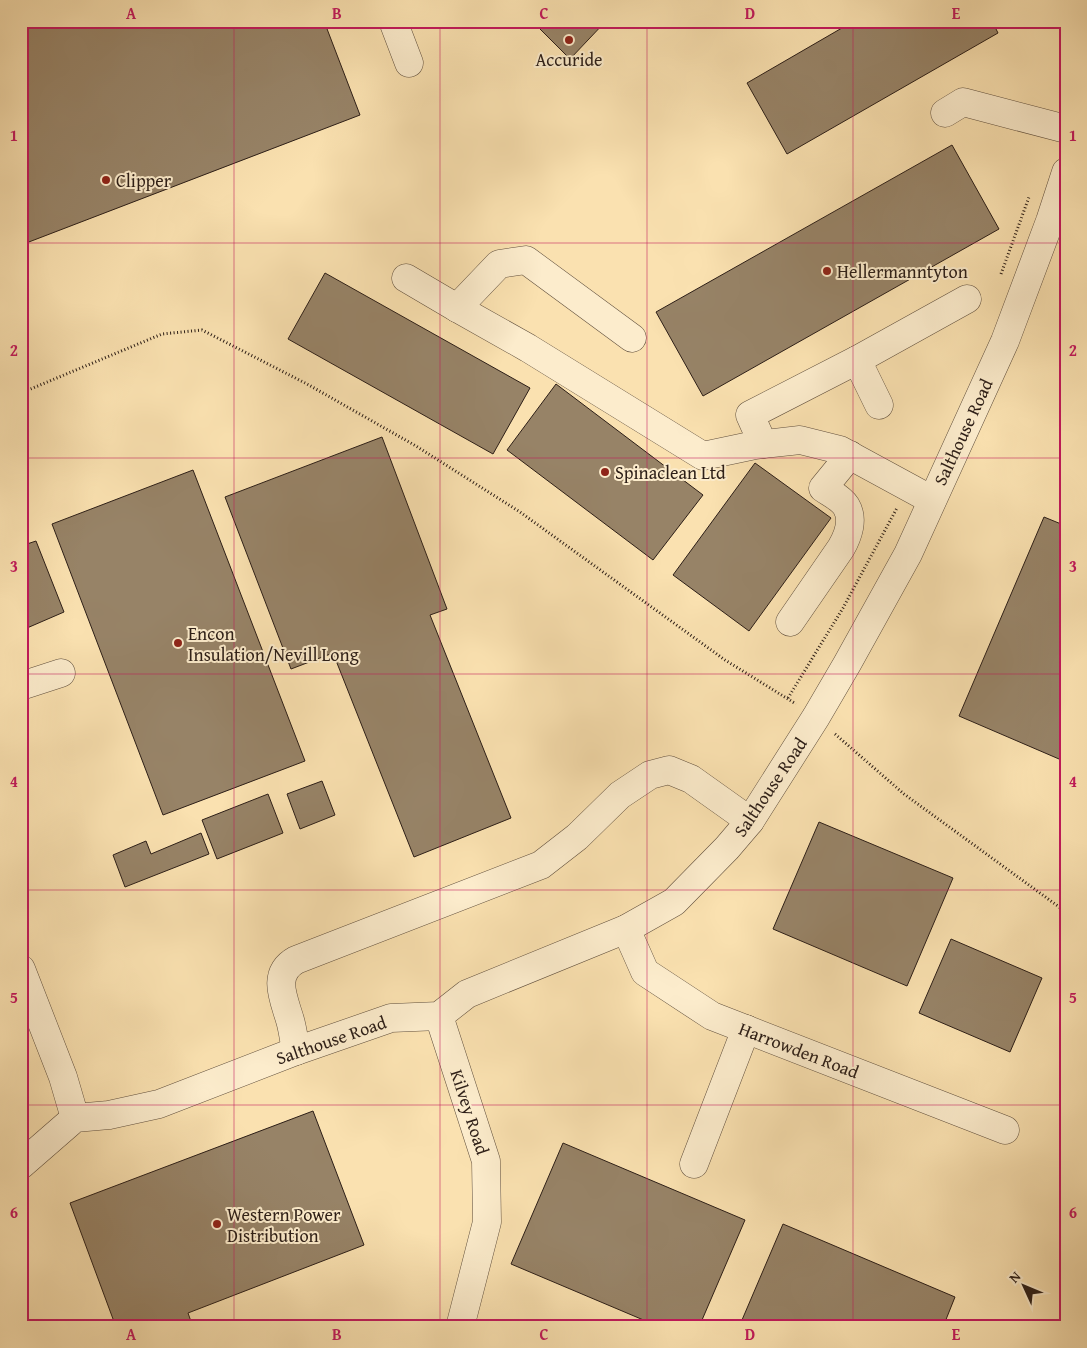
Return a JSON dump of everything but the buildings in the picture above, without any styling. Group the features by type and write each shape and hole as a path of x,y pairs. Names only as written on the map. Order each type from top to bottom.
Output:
{"street":[{"path":"393,21 409,63"},
{"path":"945,113 963,102 1060,127"},
{"name":"Salthouse Road","path":"75,1118 109,1115 159,1104 296,1051 391,1018 439,1016 467,994 626,929 674,902 727,848 750,821 816,717 908,554 1058,224 1066,172"},
{"path":"457,308 499,264 526,260 632,338"},
{"path":"406,278 528,348 704,456 763,444 800,440 840,450 932,500"},
{"path":"763,444 750,415 858,360 967,299"},
{"path":"858,360 879,405"},
{"path":"790,622 848,535 850,518 846,506 836,496 823,488 850,455"},
{"path":"21,686 61,672"},
{"path":"296,1051 290,1019 282,997 282,976 287,965 542,865 577,837 620,795 650,775 669,770 691,779 750,821"},
{"name":"Harrowden Road","path":"626,929 645,972 712,1016 1005,1130"},
{"path":"21,969 63,1077 75,1118 21,1165"},
{"name":"Kilvey Road","path":"439,1016 486,1161 486,1222 463,1326"},
{"path":"694,1164 746,1029"}],"path":[{"path":"1060,127 1066,94"},
{"path":"998,279 1030,192"},
{"path":"21,393 162,334 202,330 307,384 416,446 480,486 528,517 725,660 788,698 843,608 908,487"},
{"path":"829,729 904,794 1066,912"},
{"path":"1057,1327 1066,1306"}],"place":[{"name":"Accuride","path":"569,40"},
{"name":"Clipper","path":"106,180"},
{"name":"Hellermanntyton","path":"827,271"},
{"name":"Spinaclean Ltd","path":"605,472"},
{"name":"Encon Insulation/Nevill Long","path":"178,643"},
{"name":"Western Power Distribution","path":"217,1224"}]}
